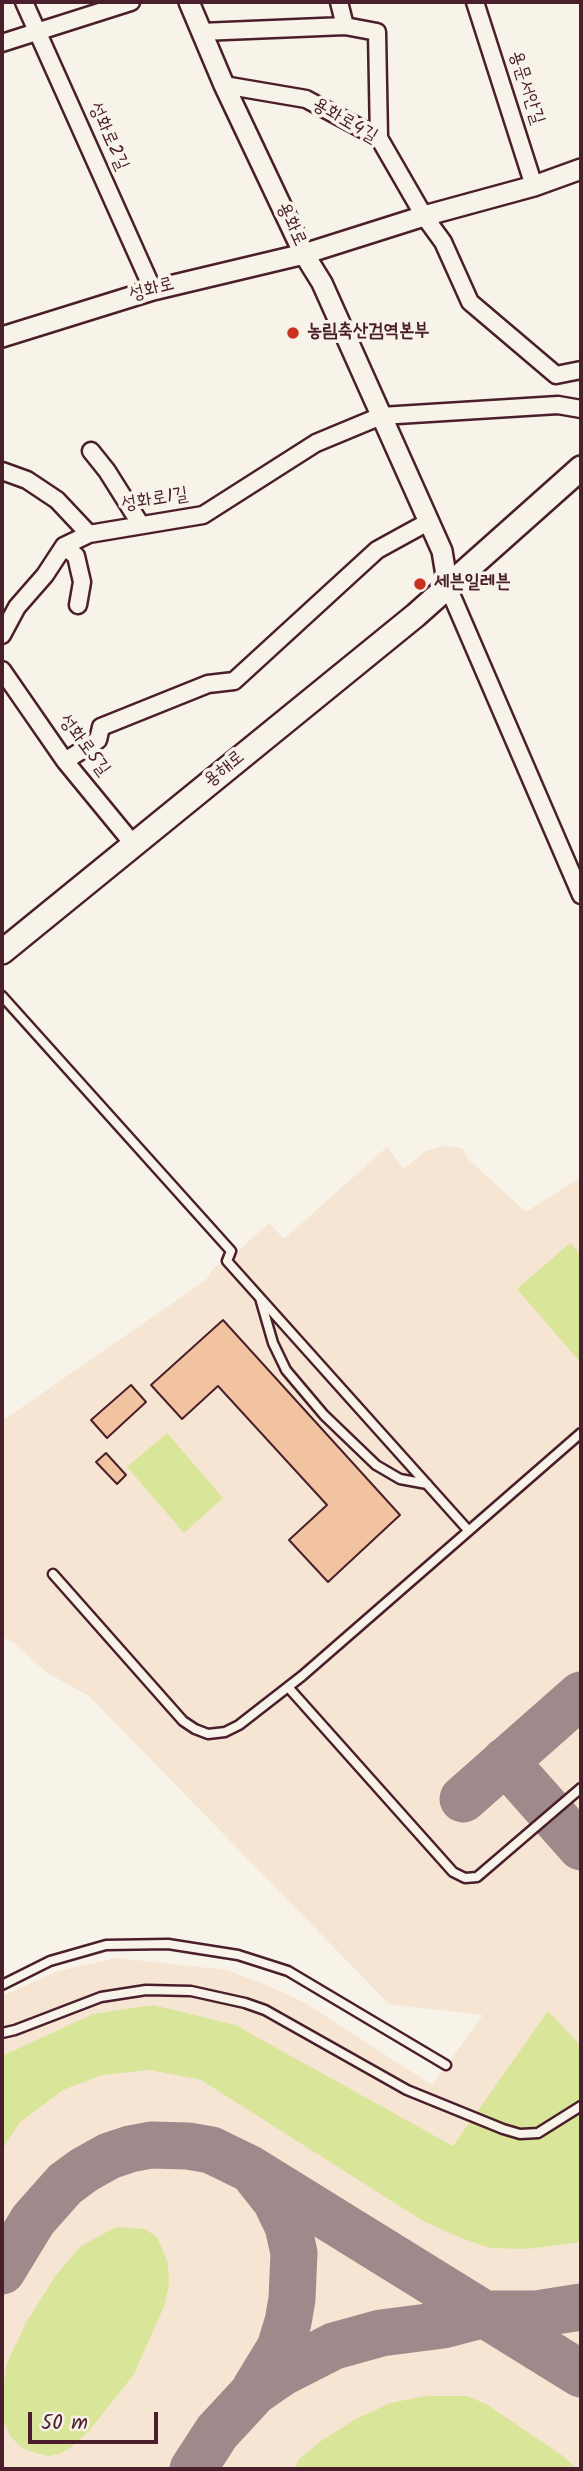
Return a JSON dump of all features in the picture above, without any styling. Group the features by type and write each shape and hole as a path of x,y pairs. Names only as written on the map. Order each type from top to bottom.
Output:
{"main road":[{"name":"용해로","path":"2,952 448,587 581,468"}],"street":[{"name":"성화로2길","path":"24,2 153,290"},
{"path":"2,43 131,2"},
{"name":"용화로","path":"189,2 224,85 304,254 322,283 442,551 448,587"},
{"path":"339,2 345,26"},
{"name":"용문서안길","path":"475,2 534,186"},
{"path":"201,32 345,26 377,32 379,138"},
{"name":"용화로4길","path":"224,85 306,99 379,138 424,216 443,242 470,302 556,375 581,370"},
{"path":"304,254 424,216 534,186 581,169"},
{"name":"성화로","path":"3,333 153,290 304,254"},
{"path":"381,416 579,405"},
{"name":"성화로1길","path":"64,546 89,534 203,515 316,443 381,416"},
{"path":"91,451 141,525"},
{"path":"2,471 27,480 57,500 89,534"},
{"path":"65,761 98,740 101,727 208,684 234,681 377,550 428,522"},
{"path":"2,635 17,607 45,575 64,546 76,556 82,582 78,605"},
{"path":"448,587 581,895"},
{"name":"성화로5길","path":"2,670 65,761 134,845"}],"lane":[{"path":"2,996 231,1251 226,1261 468,1530"},
{"path":"259,1298 273,1343 286,1370 306,1394 351,1443 376,1465 400,1479 427,1484"},
{"path":"53,1574 183,1721 195,1730 208,1734 225,1732 239,1725 288,1687 581,1433"},
{"path":"288,1687 453,1872 465,1878 477,1877 581,1788"},
{"path":"2,1984 50,1961 106,1945 168,1944 238,1955 288,1971 446,2065"},
{"path":"2,2034 101,1997 146,1990 191,1991 246,2003 265,2011 407,2090 503,2129 520,2134 538,2133 581,2106"}],"shaded area":[{"path":"444,1146 462,1148 469,1160 526,1212 581,1177 581,2469 2,2469 2,1996 58,1971 117,1958 227,1970 305,2003 432,2085 483,2015 389,2004 89,1696 47,1673 14,1643 2,1637 2,1421 206,1280 214,1267 227,1261 269,1223 284,1239 387,1147 404,1169 426,1151"}],"green space":[{"path":"570,1243 581,1255 581,1363 517,1289"},
{"path":"167,1433 223,1498 184,1533 127,1467"},
{"path":"153,2005 235,2025 453,2146 548,2011 581,2046 581,2242 527,2249 489,2248 459,2237 423,2221 201,2080 150,2070 102,2075 63,2090 20,2122 2,2150 2,2056 93,2014"},
{"path":"116,2227 145,2229 157,2237 168,2263 169,2284 165,2304 134,2374 89,2431 69,2449 59,2454 48,2456 32,2452 21,2447 11,2437 4,2423 2,2394 7,2363 26,2323 56,2275 81,2246"},
{"path":"426,2396 467,2396 486,2404 563,2456 577,2469 295,2469 299,2459 354,2420 390,2403"}],"building":[{"path":"223,1320 400,1515 328,1582 289,1540 327,1505 218,1386 182,1419 151,1385"},
{"path":"131,1385 146,1402 107,1438 91,1420"},
{"path":"106,1453 126,1475 117,1484 96,1462"}],"taxiway":[{"path":"463,1799 581,1695"},
{"path":"505,1761 581,1847"},
{"path":"2,2271 33,2220 65,2184 84,2170 109,2156 151,2145 211,2150 250,2169 581,2374"},
{"path":"255,2389 280,2348 288,2322 294,2253 288,2226 276,2201 257,2177"},
{"path":"193,2469 217,2432 254,2392 283,2372 334,2346 381,2333 443,2325 485,2314 536,2314 581,2307"}],"place":[{"name":"농림축산검역본부","path":"293,333"},
{"name":"세븐일레븐","path":"420,584"}]}
